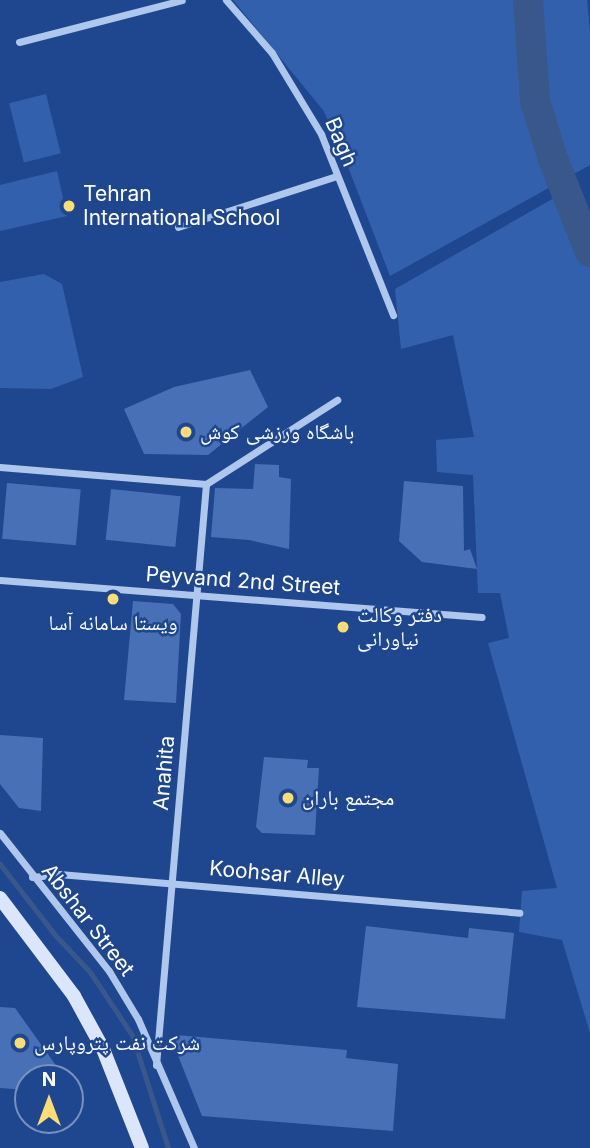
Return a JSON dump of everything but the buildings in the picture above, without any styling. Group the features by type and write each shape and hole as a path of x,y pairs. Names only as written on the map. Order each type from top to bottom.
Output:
{"street":[{"path":"19,42 182,0"},
{"name":"Bagh","path":"226,0 272,53 321,134 393,315"},
{"path":"178,228 337,176"},
{"path":"0,467 206,484 337,400"},
{"name":"Anahita","path":"156,1065 199,596 206,484"},
{"name":"Peyvand 2nd Street","path":"0,580 482,617"},
{"name":"Abshar Street","path":"0,833 32,877 109,971 138,1018 194,1148"},
{"name":"Koohsar Alley","path":"32,877 59,874 519,913"},
{"path":"0,898 74,996 103,1049 142,1148"}],"shaded area":[{"path":"233,0 587,0 590,31 590,165 390,276 340,146 323,110"},
{"path":"46,94 61,153 24,162 9,103"},
{"path":"57,171 67,216 0,231 0,185"},
{"path":"575,186 590,218 590,1033 562,940 519,932 522,891 557,888 488,643 509,638 500,593 478,593 473,475 437,472 436,440 474,437 453,335 401,349 395,289"},
{"path":"44,274 62,284 83,377 51,389 0,388 0,282"}],"waterway":[{"path":"528,0 535,101 553,159 590,252"},
{"path":"0,864 55,935 90,972 132,1035 168,1148"}],"place":[{"name":"Tehran International School","path":"69,206"},
{"name":"باشگاه ورزشی کوش","path":"186,432"},
{"name":"ویستا سامانه آسا","path":"113,599"},
{"name":"دفتر وکالت نیاورانی","path":"343,627"},
{"name":"مجتمع باران","path":"288,798"},
{"name":"شرکت نفت پتروپارس","path":"20,1043"}]}
